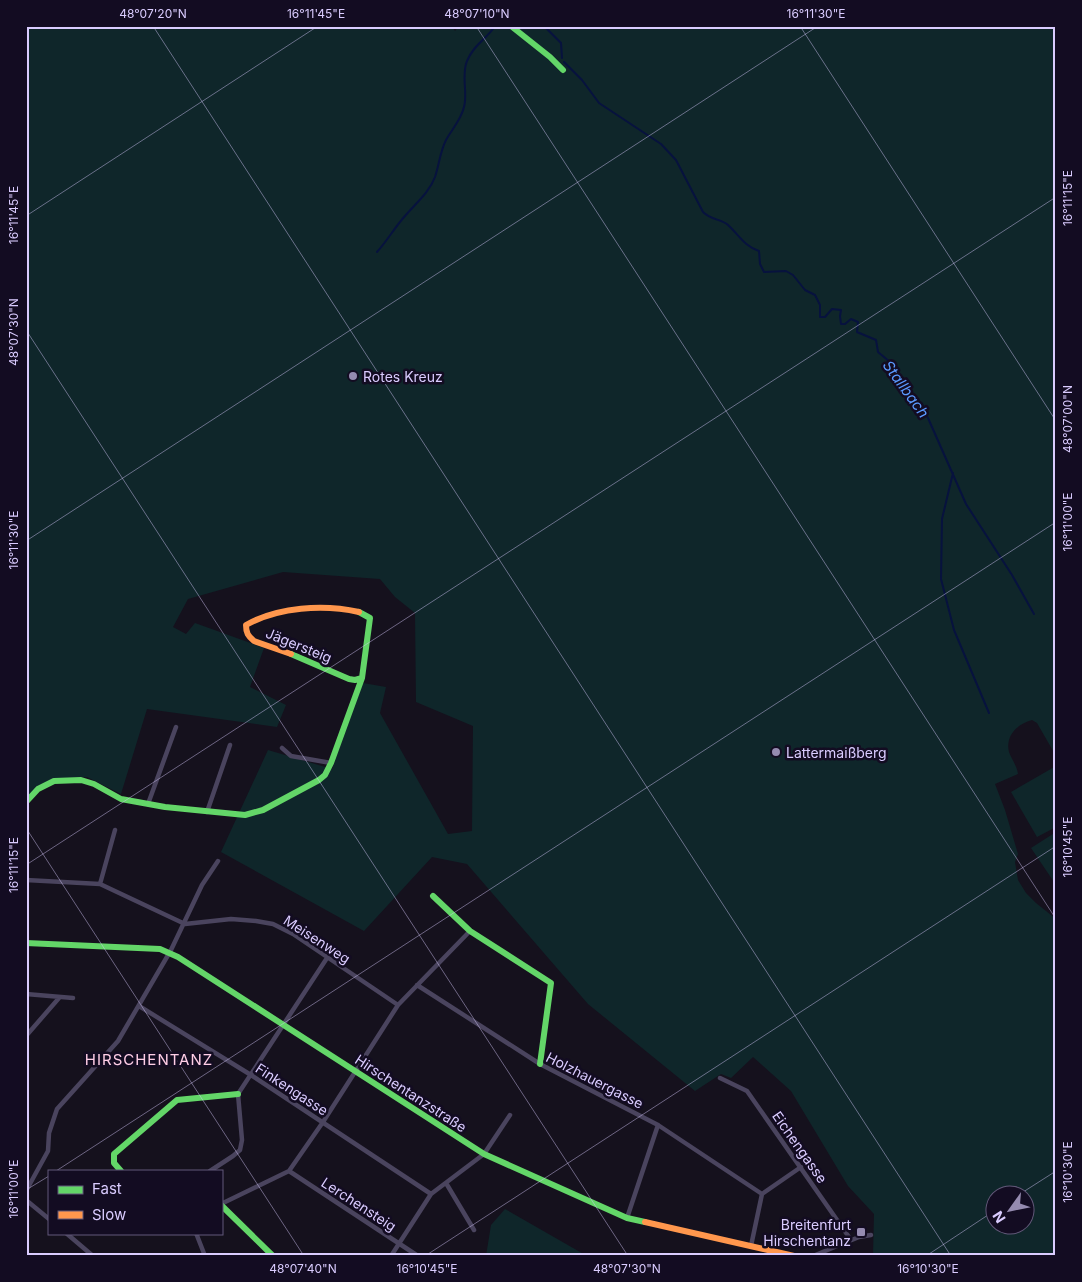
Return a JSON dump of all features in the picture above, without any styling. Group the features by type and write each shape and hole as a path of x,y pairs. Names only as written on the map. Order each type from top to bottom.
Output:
{"street":[{"path":"511,26 522,32 528,39 552,57 563,70"},
{"name":"Jägersteig","path":"317,608 360,612 370,618 362,678 349,679 300,657 254,641 249,637 245,628 251,621 268,614 317,608"},
{"path":"26,802 38,789 54,781 81,780 94,784 121,799 148,804 244,815 262,810 319,780 324,775 331,763 362,678"},
{"path":"148,804 176,727"},
{"path":"207,812 230,745"},
{"path":"282,748 291,756 331,763"},
{"path":"100,884 115,830"},
{"path":"26,1191 48,1151 49,1133 57,1109 118,1041 185,924 188,912 202,885 218,861"},
{"path":"26,880 100,884 185,924"},
{"path":"433,896 470,931 551,983 540,1064"},
{"name":"Meisenweg","path":"185,924 231,919 266,922 279,926 398,1005"},
{"path":"222,1204 289,1171 323,1122 398,1005 470,931"},
{"name":"Hirschentanzstraße","path":"26,943 160,949 178,957 484,1154 628,1218 794,1256"},
{"path":"212,1170 240,1150 242,1140 238,1094 328,958"},
{"name":"Holzhauergasse","path":"417,985 540,1064 658,1125 762,1194"},
{"path":"26,994 74,998"},
{"path":"26,1036 59,998"},
{"name":"Finkengasse","path":"139,1006 251,1075 431,1194"},
{"name":"Eichengasse","path":"720,1078 747,1091 851,1240"},
{"path":"120,1170 114,1163 114,1154 177,1100 238,1094"},
{"path":"391,1256 431,1194 484,1154 510,1115"},
{"path":"628,1218 658,1125"},
{"path":"751,1246 762,1194 801,1167"},
{"name":"Lerchensteig","path":"289,1171 418,1256"},
{"path":"446,1183 474,1230"},
{"path":"26,1200 48,1218"},
{"path":"222,1206 273,1256"},
{"path":"67,1234 93,1256"},
{"path":"196,1234 205,1256"},
{"path":"813,1256 851,1240 871,1235"}],"green space":[{"path":"26,26 452,26 455,31 459,26 1056,26 1056,756 1037,723 1032,720 1022,724 1013,732 1008,746 1018,774 995,784 1018,854 1015,862 1018,880 1026,893 1056,919 1056,1256 873,1256 874,1214 848,1186 791,1091 753,1057 731,1078 721,1074 695,1091 588,1004 467,864 432,857 364,931 221,852 268,750 332,769 363,683 386,687 380,713 448,834 472,831 473,726 416,702 415,613 395,597 380,579 283,572 188,599 173,627 186,634 195,623 264,648 250,687 286,705 277,727 147,709 121,794 87,777 55,779 26,798"},
{"path":"1056,766 1056,827 1037,837 1011,792"},
{"path":"1056,832 1056,885 1031,848"},
{"path":"505,1209 587,1256 486,1256 491,1225"}],"waterway":[{"path":"377,252 401,220 426,193 432,183 444,145 463,112 465,102 465,66 467,61 473,50 495,26"},
{"name":"Stallbach","path":"544,26 561,43 562,58"},
{"name":"Stallbach","path":"564,62 582,80 599,103 661,144 676,160 703,212 709,217 725,223 746,243 759,251 760,264 764,272 786,271 793,275 805,290 815,295 820,305 820,317 825,317 832,309 841,310 841,324 845,324 851,319 858,322 857,332 876,340 878,352 890,362 928,418 966,504 1012,575 1034,614"},
{"path":"953,473 942,519 941,579 954,630 989,713"}],"traffic: fast":[{"path":"511,26 550,57 563,70"},
{"path":"26,802 38,789 54,781 81,780 94,784 121,799 165,807 245,815 263,810 319,780 325,775 331,763 362,678 370,618 359,612"},
{"path":"291,654 349,679 362,678"},
{"path":"433,896 470,931 551,983 540,1064"},
{"path":"26,943 160,949 178,957 484,1154 627,1218 645,1222"},
{"path":"120,1170 114,1163 114,1154 177,1100 238,1094"},
{"path":"222,1206 273,1256"}],"traffic: slow":[{"path":"291,654 254,641 250,638 246,625 272,614 301,609 331,608 359,612"},
{"path":"645,1222 794,1256"}],"place":[{"name":"Rotes Kreuz","path":"353,376"},
{"name":"Lattermaißberg","path":"776,752"},
{"name":"Breitenfurt Hirschentanz","path":"861,1232"}],"district":[{"name":"HIRSCHENTANZ","path":"149,1059"}]}
